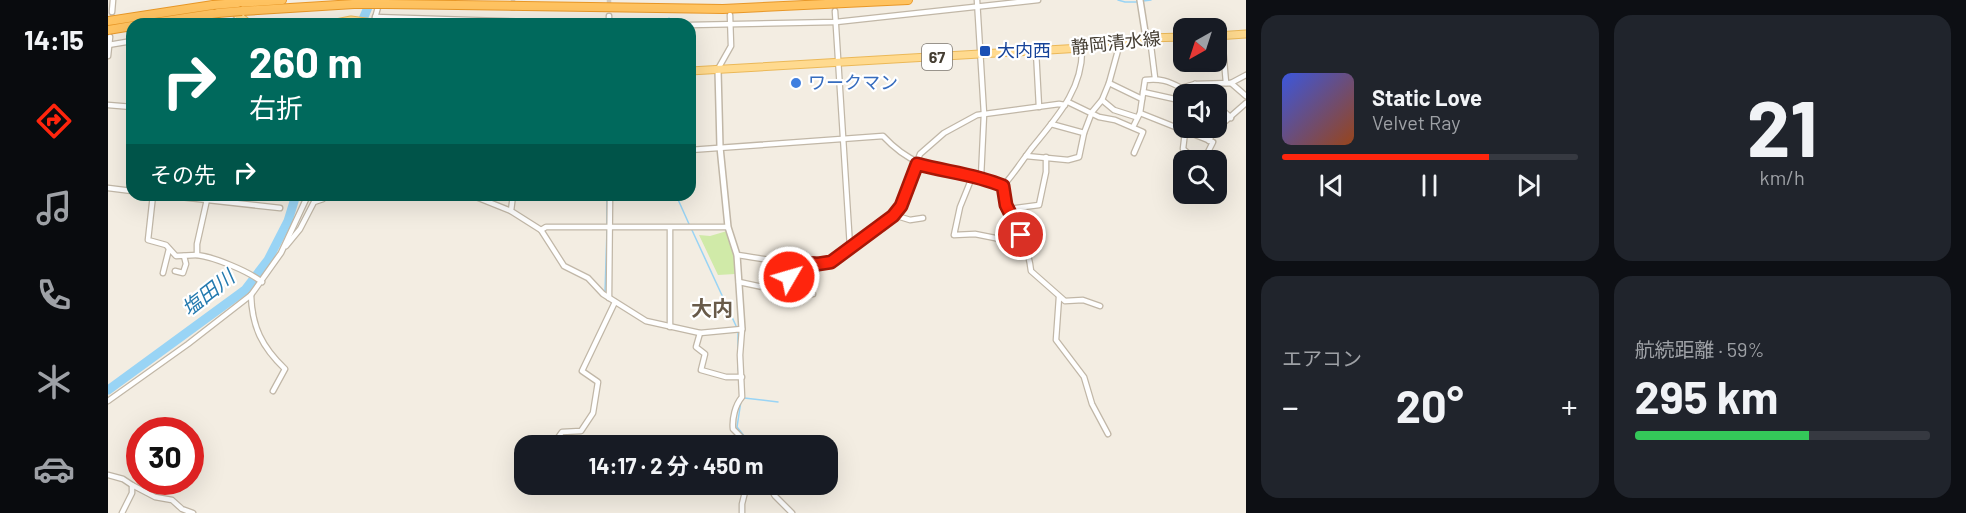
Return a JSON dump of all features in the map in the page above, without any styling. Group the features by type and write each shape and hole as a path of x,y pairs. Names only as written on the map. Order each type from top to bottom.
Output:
{"highway":[{"path":"108,21 217,2 282,0"},
{"path":"185,18 218,13 241,14 383,2 723,9 908,0"},
{"path":"109,34 126,28"}],"main road":[{"path":"217,2 241,14 244,18"},
{"path":"1227,35 1246,34"},
{"name":"静岡清水線","path":"696,71 1082,48 1148,38 1173,37"}],"street":[{"path":"977,0 984,114 981,177"},
{"path":"696,25 836,22 1038,0"},
{"path":"375,18 383,2"},
{"path":"1140,2 1155,78"},
{"path":"111,3 112,12"},
{"path":"836,11 837,63 850,248"},
{"path":"513,12 513,18"},
{"path":"237,18 241,14"},
{"path":"730,15 731,46 718,70 720,147 728,227 737,255 742,329 742,397 734,415 733,429 739,435"},
{"path":"108,56 109,34"},
{"path":"109,45 126,42"},
{"path":"1026,156 1068,160 1079,157 1084,133 1092,112 1102,100 1109,83 1120,43"},
{"path":"1003,186 1067,104 1082,67 1082,48"},
{"path":"1036,51 1039,107"},
{"path":"1226,72 1228,83 1246,96"},
{"path":"1195,84 1228,83 1246,75"},
{"path":"1133,127 1142,99 1144,80 1155,78 1173,84"},
{"path":"1109,83 1142,99"},
{"path":"1143,92 1173,99"},
{"path":"1102,100 1114,110 1138,115 1173,128"},
{"path":"1209,141 1213,132 1246,103"},
{"path":"737,255 818,264 831,262 894,215 901,206 920,154 937,138 977,115 1067,104 1143,132 1134,153"},
{"path":"108,105 126,106"},
{"path":"1227,114 1231,117"},
{"path":"1051,124 1084,133"},
{"path":"696,149 883,136 900,153 917,164 981,177 1003,186"},
{"path":"1184,138 1182,149 1190,155 1206,156 1213,142 1201,138"},
{"path":"1009,209 1039,205 1046,172 1046,157"},
{"path":"973,175 960,207 954,235 975,234 1000,239 1021,235"},
{"path":"1003,186 1009,209 1030,258 1031,271 1065,302 1083,300 1100,306"},
{"path":"108,188 126,190"},
{"path":"152,201 148,240 166,244 176,256 211,256 224,264 249,272 261,281"},
{"path":"197,255 196,244 207,201"},
{"path":"230,201 280,208"},
{"path":"281,253 305,201"},
{"path":"108,401 206,331 251,295 300,230 314,202 317,201"},
{"path":"486,201 511,211 541,230 564,266 588,278 609,298 646,321 700,333 742,329"},
{"path":"511,211 512,201"},
{"path":"609,298 610,201"},
{"path":"894,215 910,220 923,218"},
{"path":"541,230 546,227 728,227"},
{"path":"670,228 670,327"},
{"path":"163,273 169,249"},
{"path":"175,270 183,273 186,264 184,256"},
{"path":"786,292 792,262"},
{"path":"739,282 786,292 813,294"},
{"path":"251,295 255,328 285,369 273,391"},
{"path":"1059,297 1056,340 1084,377 1092,404 1108,434"},
{"path":"560,435 562,432 581,431 592,413 598,382 582,371 615,302"},
{"path":"700,333 696,347 705,354 701,370 726,377 742,377"},
{"path":"108,475 126,481"},
{"path":"122,513 130,495"},
{"path":"152,495 172,500 182,509 193,513"},
{"path":"742,513 744,495"},
{"path":"774,495 792,513"}],"green space":[{"path":"727,231 734,255 735,274 718,275 699,235 710,236"}],"waterway":[{"name":"塩田川","path":"364,18 371,0"},
{"path":"1118,0 1138,2"},
{"path":"1143,1 1151,0"},
{"name":"塩田川","path":"108,390 245,290 268,260 288,221 294,201"},
{"path":"607,201 607,225"},
{"path":"679,201 689,224"},
{"path":"691,228 737,328"},
{"path":"605,292 607,230"},
{"path":"738,332 738,370"},
{"path":"744,398 778,402"},
{"path":"741,401 737,427 743,435"}],"tunnel":[{"path":"513,0 513,12"},
{"path":"609,0 609,16"},
{"path":"110,37 112,12"}],"place":[{"name":"大内西","path":"985,51"},
{"name":"ワークマン","path":"796,83"}],"district":[{"name":"大内","path":"712,309"}],"route":[{"path":"789,277 792,262 818,264 831,262 893,216 901,206 917,164 981,177 1003,186 1006,205 1021,235"}]}
